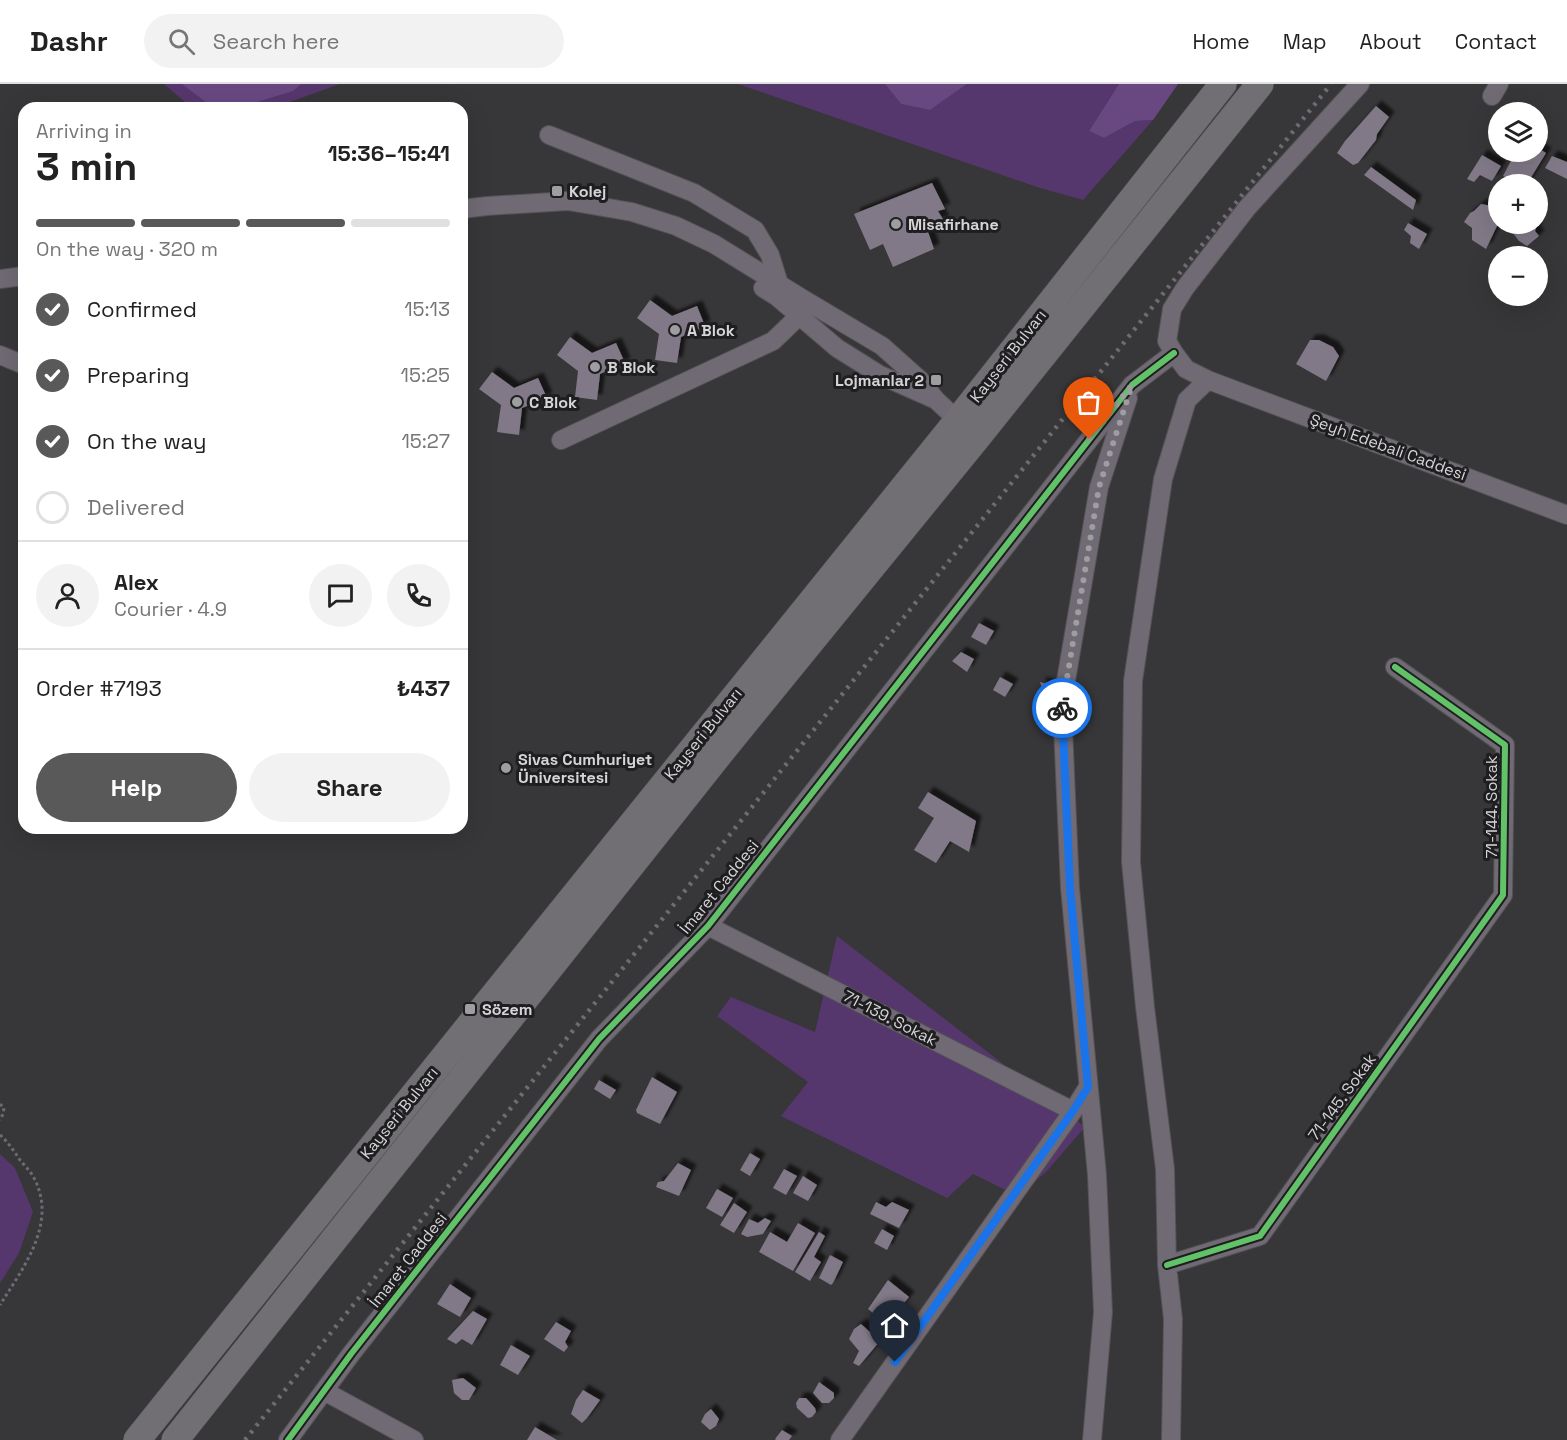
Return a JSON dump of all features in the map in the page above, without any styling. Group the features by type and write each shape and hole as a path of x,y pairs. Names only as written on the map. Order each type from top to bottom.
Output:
{"highway":[{"name":"Kayseri Bulvarı","path":"137,1440 958,420 1223,84"},
{"name":"Kayseri Bulvarı","path":"175,1440 718,757 1260,84"}],"street":[{"path":"1174,353 1167,340 1169,326 1172,309 1185,288 1247,208 1360,84"},
{"path":"549,135 694,193 755,230 770,255 779,284"},
{"path":"468,208 568,201 632,212 676,226 714,244 882,346 920,380 936,400 976,439"},
{"path":"468,219 566,211 629,218 673,235 710,254 776,296 837,348 880,375 936,400"},
{"path":"0,270 18,267"},
{"path":"0,279 18,277"},
{"path":"561,440 772,341 799,316"},
{"name":"Şeyh Edebali Caddesi","path":"1174,353 1186,369 1208,380 1567,514"},
{"name":"İmaret Caddesi","path":"288,1440 351,1354 599,1039 708,926 1132,385 1174,353"},
{"path":"0,355 18,362"},
{"path":"1171,1440 1173,1319 1167,1265 1165,1169 1145,1007 1131,862 1133,681 1163,480 1187,400 1208,380"},
{"path":"1092,1440 1103,1312 1097,1174 1070,888 1062,704 1099,487 1132,385"},
{"name":"71-144. Sokak","path":"1395,667 1504,745 1503,895"},
{"name":"71-145. Sokak","path":"1167,1265 1260,1236 1503,895"},
{"name":"71-139. Sokak","path":"708,926 1073,1111"},
{"path":"840,1440 1088,1087"},
{"path":"324,1391 414,1440"}],"path":[{"path":"0,1104 4,1108 0,1120"},
{"path":"0,1135 34,1178 43,1210 41,1229 26,1263 0,1305"}],"shaded area":[{"path":"164,84 340,84 290,102 185,102"},
{"path":"182,84 301,84 293,91 257,102 206,102"},
{"path":"738,84 885,84 901,104 930,110 967,84 1119,84 1089,131 1104,138 1135,121 1153,120 1083,200 1037,187"},
{"path":"885,84 967,84 930,110 901,104"},
{"path":"1119,84 1178,84 1153,120 1135,121 1104,138 1089,131"},
{"path":"837,936 1085,1127 1046,1172 1018,1196 973,1174 947,1198 781,1116 808,1082 717,1016 731,997 815,1032"},
{"path":"0,1154 15,1168 33,1212 19,1253 0,1283"}],"building":[{"path":"1376,106 1389,117 1377,134 1376,140 1358,163 1353,165 1337,153"},
{"path":"1482,155 1488,158 1488,162 1501,166 1496,174 1488,174 1488,179 1480,175 1474,182 1467,179"},
{"path":"1552,156 1567,162 1567,179 1545,168"},
{"path":"1510,162 1540,162 1533,174 1504,174"},
{"path":"1371,167 1416,200 1413,210 1364,175"},
{"name":"Misafirhane","path":"932,183 945,209 938,211 944,221 926,226 934,249 893,267 883,244 870,250 854,214"},
{"path":"1481,204 1488,205 1488,234 1493,234 1486,249 1472,240 1472,228 1464,222"},
{"path":"1408,223 1427,234 1419,249 1410,243 1411,236 1404,230"},
{"path":"1514,234 1537,234 1539,236 1527,246"},
{"name":"A Blok","path":"650,300 672,316 697,306 705,326 681,337 677,363 655,360 659,334 637,318"},
{"name":"B Blok","path":"570,337 592,353 616,343 625,363 600,374 597,400 575,397 578,371 557,355"},
{"path":"1310,340 1319,340 1333,347 1339,356 1326,381 1296,364"},
{"name":"C Blok","path":"492,372 514,388 538,378 547,398 522,408 519,435 497,432 501,405 479,389"},
{"path":"979,623 994,631 986,645 971,637"},
{"path":"961,652 974,659 967,672 952,661"},
{"path":"1000,677 1013,684 1005,697 993,690"},
{"path":"1040,682 1060,688 1054,701 1044,695"},
{"path":"928,792 976,821 969,852 950,841 936,863 914,850 934,818 918,808"},
{"path":"652,1077 677,1092 660,1124 637,1113 636,1110"},
{"path":"599,1080 616,1090 610,1099 594,1089"},
{"path":"750,1153 760,1159 750,1176 740,1170"},
{"path":"678,1163 691,1170 679,1196 656,1187 658,1182 664,1181"},
{"path":"784,1169 797,1176 786,1195 773,1188"},
{"path":"803,1176 817,1185 808,1201 793,1193"},
{"path":"717,1189 733,1198 722,1217 706,1208"},
{"path":"876,1202 886,1207 892,1202 909,1210 899,1228 870,1214"},
{"path":"734,1203 747,1212 734,1233 720,1225"},
{"path":"765,1218 771,1221 763,1234 747,1237 741,1234 749,1219 758,1223"},
{"path":"798,1223 815,1233 793,1271 759,1252 770,1232 787,1242"},
{"path":"882,1229 894,1236 887,1250 874,1243"},
{"path":"819,1232 825,1236 814,1257 821,1262 810,1281 795,1272"},
{"path":"830,1255 843,1262 831,1285 819,1278"},
{"path":"888,1280 909,1297 887,1324 868,1309"},
{"path":"450,1284 471,1298 460,1317 437,1304"},
{"path":"473,1311 487,1319 472,1345 462,1339 456,1344 447,1339"},
{"path":"556,1322 571,1331 565,1342 568,1347 564,1352 544,1339"},
{"path":"861,1324 880,1341 859,1366 853,1363 859,1351 849,1339 854,1329"},
{"path":"511,1345 530,1356 518,1375 500,1365"},
{"path":"463,1378 476,1388 469,1400 462,1400 454,1393 452,1380"},
{"path":"819,1382 834,1393 834,1398 829,1403 822,1403 813,1393"},
{"path":"583,1390 600,1400 582,1423 571,1414"},
{"path":"799,1398 806,1398 815,1408 816,1412 812,1417 808,1418 797,1408 796,1403"},
{"path":"711,1409 719,1419 716,1426 710,1430 701,1422"},
{"path":"535,1427 557,1440 527,1440"},
{"path":"782,1430 792,1436 789,1440 775,1439"}],"railway":[{"path":"245,1440 1331,84"}],"cycle path":[{"path":"288,1440 351,1354 599,1039 708,926 1132,385 1174,353"},
{"path":"1167,1265 1260,1236 1503,895 1505,745 1395,667"}],"way so far":[{"path":"1062,708 1099,487 1132,385 1089,439"}],"place":[{"name":"Kolej","path":"557,191"},
{"name":"Misafirhane","path":"896,224"},
{"name":"A Blok","path":"675,330"},
{"name":"B Blok","path":"595,367"},
{"name":"Lojmanlar 2","path":"936,380"},
{"name":"C Blok","path":"517,402"},
{"name":"Sivas Cumhuriyet Üniversitesi","path":"506,768"},
{"name":"Sözem","path":"470,1009"}],"route":[{"path":"895,1362 1088,1087 1070,888 1062,708"}]}
